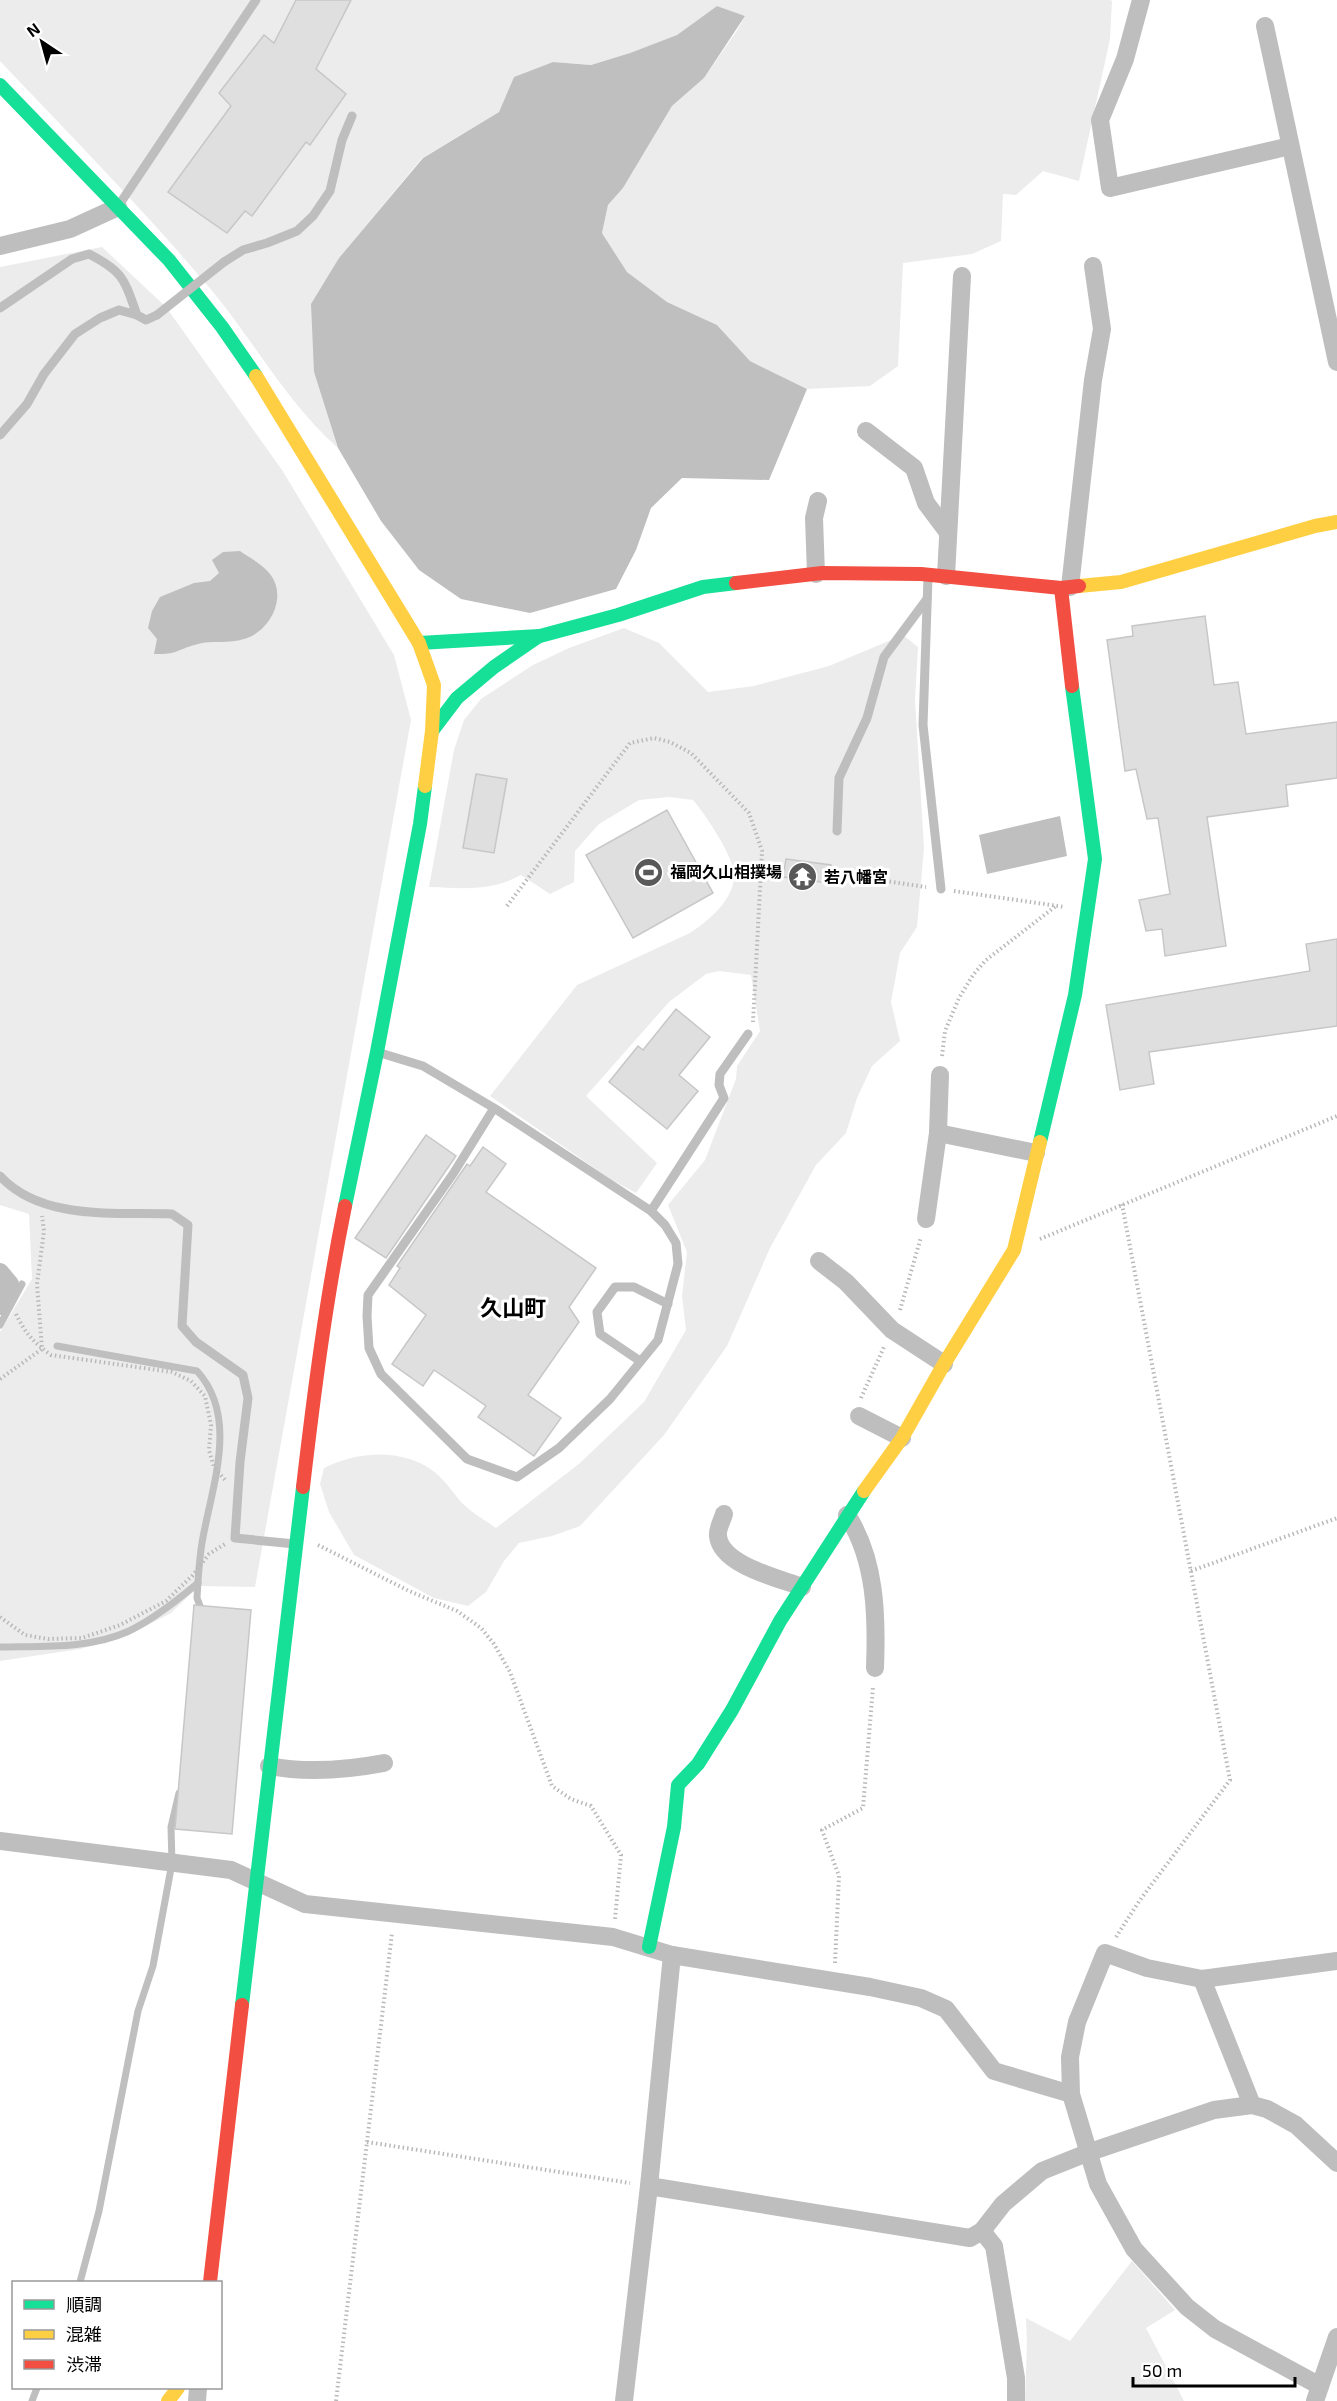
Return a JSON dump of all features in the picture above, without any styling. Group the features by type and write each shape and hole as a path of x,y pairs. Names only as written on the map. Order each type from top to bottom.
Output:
{"street":[{"path":"1141,0 1125,59 1100,120 1110,188 1290,146"},
{"path":"1266,26 1337,362"},
{"path":"0,85 169,260 222,327 263,386 419,643 434,685 432,731 420,825 332,1276 317,1368 210,2281"},
{"path":"0,246 70,229 117,207"},
{"path":"650,1947 674,1827 678,1785 698,1764 732,1710 780,1621 847,1515 902,1438 1014,1250 1075,995 1095,859 1080,752 1066,588 1093,380 1102,329 1093,266"},
{"path":"937,575 947,531 962,276"},
{"path":"866,431 914,468 926,503 947,531"},
{"path":"816,574 814,518 818,501"},
{"path":"419,643 540,636 618,615 703,587 816,574 937,575 1066,588 1121,582 1315,526 1337,522"},
{"path":"432,731 457,698 494,667 540,636"},
{"path":"926,1219 938,1132 940,1075"},
{"path":"938,1132 1036,1153"},
{"path":"819,1261 846,1282 892,1330 944,1364"},
{"path":"0,1272 10,1284 3,1300"},
{"path":"859,1416 902,1438"},
{"path":"724,1514 717,1533 720,1545 727,1555 743,1565 802,1587"},
{"path":"847,1515 856,1528 875,1600 875,1668"},
{"path":"269,1766 291,1770 361,1768 384,1763"},
{"path":"0,1841 231,1870 305,1904 613,1937 672,1955 834,1981 921,1998 946,2009 994,2072 1071,2094"},
{"path":"1337,1961 1202,1979 1147,1968 1105,1953 1077,2022 1070,2057 1071,2094 1098,2184 1134,2248 1187,2307 1215,2329 1318,2393 1337,2337"},
{"path":"624,2401 649,2186 672,1955"},
{"path":"1202,1979 1252,2105"},
{"path":"649,2186 970,2238 982,2231 1003,2204 1042,2171 1087,2153 1214,2110 1252,2105 1267,2109 1296,2125 1337,2163"},
{"path":"982,2231 994,2246 1016,2378 1016,2401"},
{"path":"168,2401 177,2389"}],"lane":[{"path":"117,207 256,0"},
{"path":"0,435 27,404 44,374 75,334 100,318 119,310 146,320 157,315 224,262 243,250 297,231 313,216 330,191 342,140 352,116"},
{"path":"0,308 72,259 89,254 112,266 120,275 128,288 137,315"},
{"path":"837,831 839,778 867,718 884,657 927,599 937,575"},
{"path":"927,599 923,725 941,889"},
{"path":"651,1211 724,1098 719,1085 720,1074 748,1034"},
{"path":"377,1052 423,1066 494,1108 651,1211 676,1243 678,1264 658,1340 610,1399 559,1448 517,1477 468,1459 381,1374 369,1348 367,1316 368,1295 453,1174 494,1108"},
{"path":"0,1176 10,1186 50,1207 172,1214 188,1225 182,1326 196,1342 243,1375 248,1398 235,1538 296,1539"},
{"path":"640,1361 600,1334 597,1312 615,1287 634,1287 668,1304"}],"path":[{"path":"507,906 630,743 654,738 670,742 691,753 749,813 762,851 753,1022 748,1034"},
{"path":"844,875 1087,910"},
{"path":"940,1075 945,1031 959,998 973,975 986,960 1057,906"},
{"path":"1014,1250 1337,1116"},
{"path":"39,1201 44,1231 37,1284 42,1349"},
{"path":"1105,1953 1140,1900 1230,1779 1122,1204"},
{"path":"3,1300 25,1333 51,1354 76,1360 172,1372 191,1381 205,1396 211,1425 209,1450 214,1467 227,1483 239,1484"},
{"path":"0,1379 42,1349"},
{"path":"1191,1571 1337,1518"},
{"path":"0,1617 26,1635 48,1639 82,1638 120,1625 166,1601 192,1576 209,1554 235,1538"},
{"path":"296,1539 409,1592 457,1611 481,1628 494,1644 510,1672 552,1786 571,1799 591,1806 621,1855 613,1937"},
{"path":"834,1981 840,1876 822,1830 863,1808 875,1668"},
{"path":"336,2401 394,1914"},
{"path":"367,2142 649,2186"}],"shaded area":[{"path":"0,0 1112,1 1110,39 1079,181 1043,171 1016,195 1003,194 1001,241 972,254 903,263 898,366 870,386 807,389 750,361 717,325 667,302 627,272 602,233 608,205 623,188 672,106 704,78 745,16 717,6 677,35 630,53 591,65 553,62 514,77 499,112 422,158 339,258 314,372 338,448 303,412 188,262 0,61"},
{"path":"717,6 745,16 704,78 672,106 623,188 608,205 602,233 627,272 667,302 717,325 750,361 807,389 769,480 682,478 651,508 636,550 616,589 530,613 461,599 419,570 381,521 338,448 314,372 311,304 339,258 423,158 499,112 514,77 553,62 591,65 630,53 677,35"},
{"path":"102,247 166,307 282,470 394,655 411,720 255,1587 199,1586 171,1613 127,1636 80,1649 0,1661 0,1332 32,1279 29,1214 0,1205 0,267"},
{"path":"240,551 263,567 275,583 277,603 274,612 262,629 244,639 203,643 173,653 154,654 157,639 148,628 152,611 160,597 194,583 210,581 219,573 212,560 223,552"},
{"path":"624,628 659,643 708,692 754,686 829,666 903,635 918,647 915,700 924,848 917,927 900,953 891,1002 900,1041 872,1066 857,1098 846,1133 816,1165 770,1248 727,1346 664,1435 580,1526 552,1536 519,1543 504,1561 486,1592 468,1606 434,1598 354,1555 329,1512 320,1484 324,1468 367,1455 397,1456 412,1460 438,1475 466,1507 496,1528 580,1463 644,1402 686,1330 682,1296 687,1252 668,1205 705,1160 736,1079 737,1066 760,1031 751,975 719,971 706,974 669,1002 586,1096 657,1163 636,1193 612,1180 490,1096 577,985 690,933 720,908 733,883 733,867 729,857 718,836 693,800 669,797 639,800 599,824 575,851 574,882 550,894 521,875 487,887 429,887 454,750 464,720 481,699 533,665 569,648"},
{"path":"1060,816 1067,856 987,874 979,835"},
{"path":"1132,2261 1175,2310 1146,2328 1184,2401 1025,2401 1026,2318 1070,2341"}],"building":[{"path":"296,0 351,0 316,69 346,94 310,145 306,142 252,216 245,211 227,233 168,192 231,106 219,93 264,35 274,43"},
{"path":"1205,616 1214,685 1238,682 1246,734 1337,722 1337,778 1286,785 1288,806 1207,817 1226,946 1165,956 1162,929 1146,931 1139,900 1170,894 1158,818 1147,819 1136,769 1125,771 1107,640 1133,636 1132,626"},
{"path":"476,774 507,779 494,853 463,848"},
{"path":"667,810 713,893 633,938 586,855"},
{"path":"786,859 831,865 829,883 783,877"},
{"path":"1337,939 1337,1026 1149,1052 1154,1084 1120,1090 1106,1005 1310,971 1306,944"},
{"path":"676,1009 710,1037 679,1075 698,1091 667,1129 609,1082 638,1046 643,1050"},
{"path":"426,1135 456,1156 386,1258 355,1238"},
{"path":"483,1147 506,1164 486,1192 596,1268 569,1307 579,1322 528,1395 561,1418 534,1456 478,1417 486,1406 434,1370 423,1386 392,1364 426,1315 389,1285 400,1268 397,1266 467,1164 470,1166"},
{"path":"194,1605 251,1610 232,1834 175,1829"}],"waterway":[{"path":"0,1325 22,1284"},
{"path":"57,1346 197,1371 210,1390 217,1410 220,1432 219,1454 200,1557 197,1598 200,1606 199,1613"},
{"path":"0,1647 82,1644 114,1637 147,1621 198,1583"},
{"path":"80,2281 99,2211 138,2011 153,1966 172,1863 171,1827 179,1793"},
{"path":"32,2401 37,2389"}],"traffic: fast":[{"path":"0,85 169,260 222,327 256,376"},
{"path":"419,643 540,636 618,615 703,587 736,583"},
{"path":"432,731 457,698 494,667 539,636"},
{"path":"1040,1142 1075,995 1095,859 1072,686"},
{"path":"345,1206 377,1052 420,824 425,786"},
{"path":"242,2005 303,1487"},
{"path":"649,1947 674,1827 678,1785 698,1764 732,1710 780,1621 864,1491"}],"traffic: slow":[{"path":"256,376 419,643 434,685 432,731 425,786"},
{"path":"1079,586 1121,582 1315,526 1337,522"},
{"path":"864,1491 902,1438 1014,1250 1040,1142"},
{"path":"168,2401 177,2389"}],"traffic: jam":[{"path":"736,583 822,573 921,574 1061,588 1079,586"},
{"path":"1061,588 1072,686"},
{"path":"303,1487 321,1346 345,1206"},
{"path":"210,2281 242,2005"}],"place":[{"name":"福岡久山相撲場","path":"649,872"},
{"name":"若八幡宮","path":"803,877"}],"district":[{"name":"久山町","path":"513,1308"}]}
